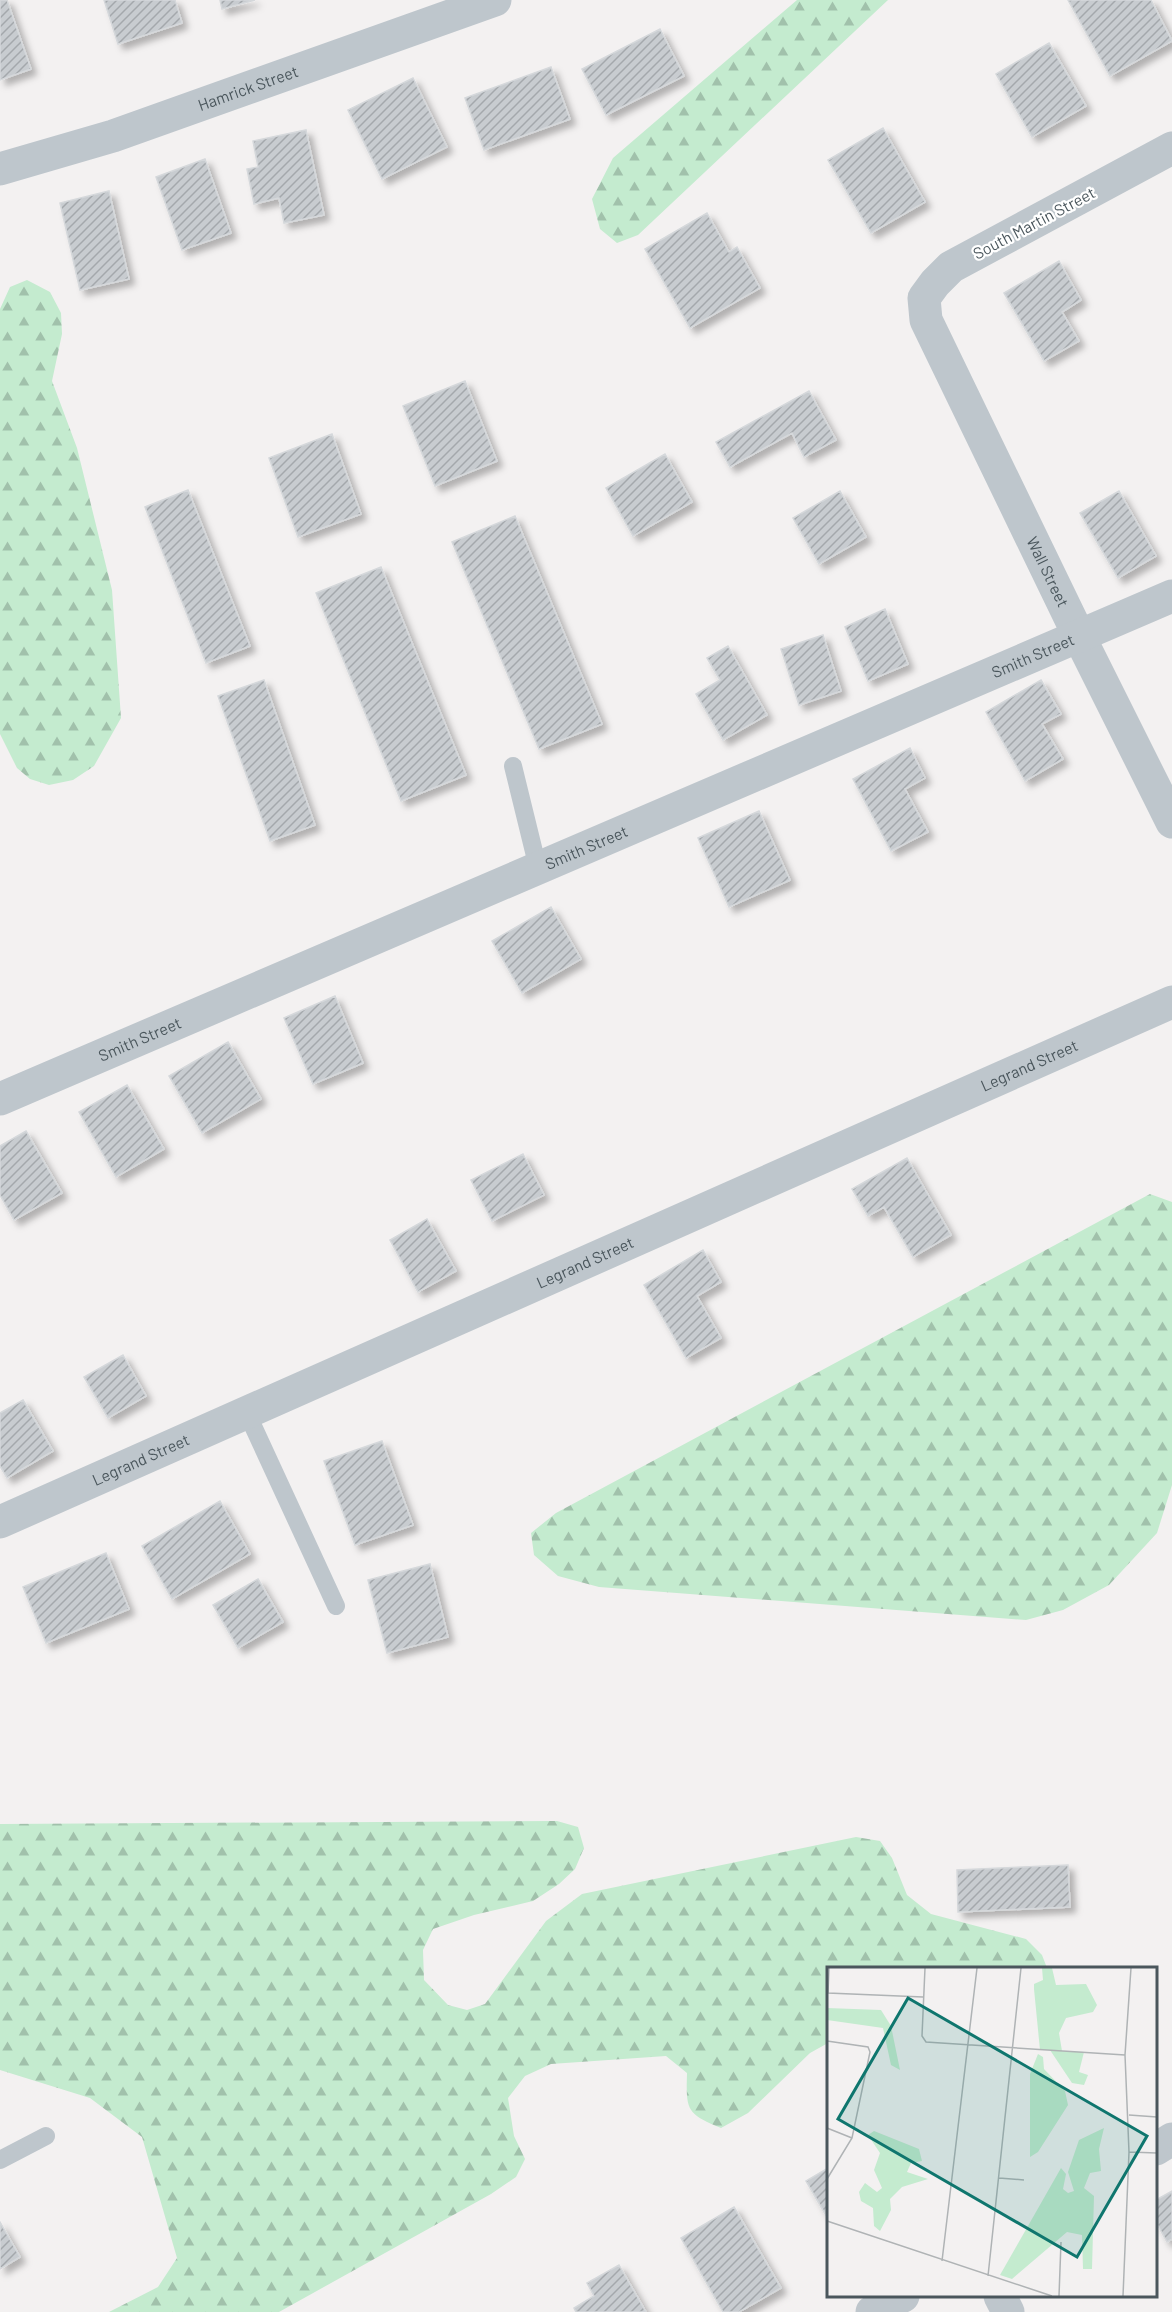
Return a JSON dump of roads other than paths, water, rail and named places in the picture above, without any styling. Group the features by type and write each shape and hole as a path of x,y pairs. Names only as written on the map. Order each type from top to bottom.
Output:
{"street":[{"name":"Hamrick Street","path":"0,169 113,136 495,0"},
{"name":"South Martin Street","path":"926,320 924,298 951,267 1172,148"},
{"name":"Wall Street","path":"926,320 1172,822"},
{"name":"Smith Street","path":"0,1099 1172,596"},
{"name":"Legrand Street","path":"0,1522 1172,1002"},
{"path":"1157,2148 1172,2139"},
{"path":"872,2312 899,2297"},
{"path":"1001,2297 1008,2312"}],"lane":[{"path":"513,766 538,868"},
{"path":"247,1413 336,1606"},
{"path":"0,2160 46,2136"}]}
